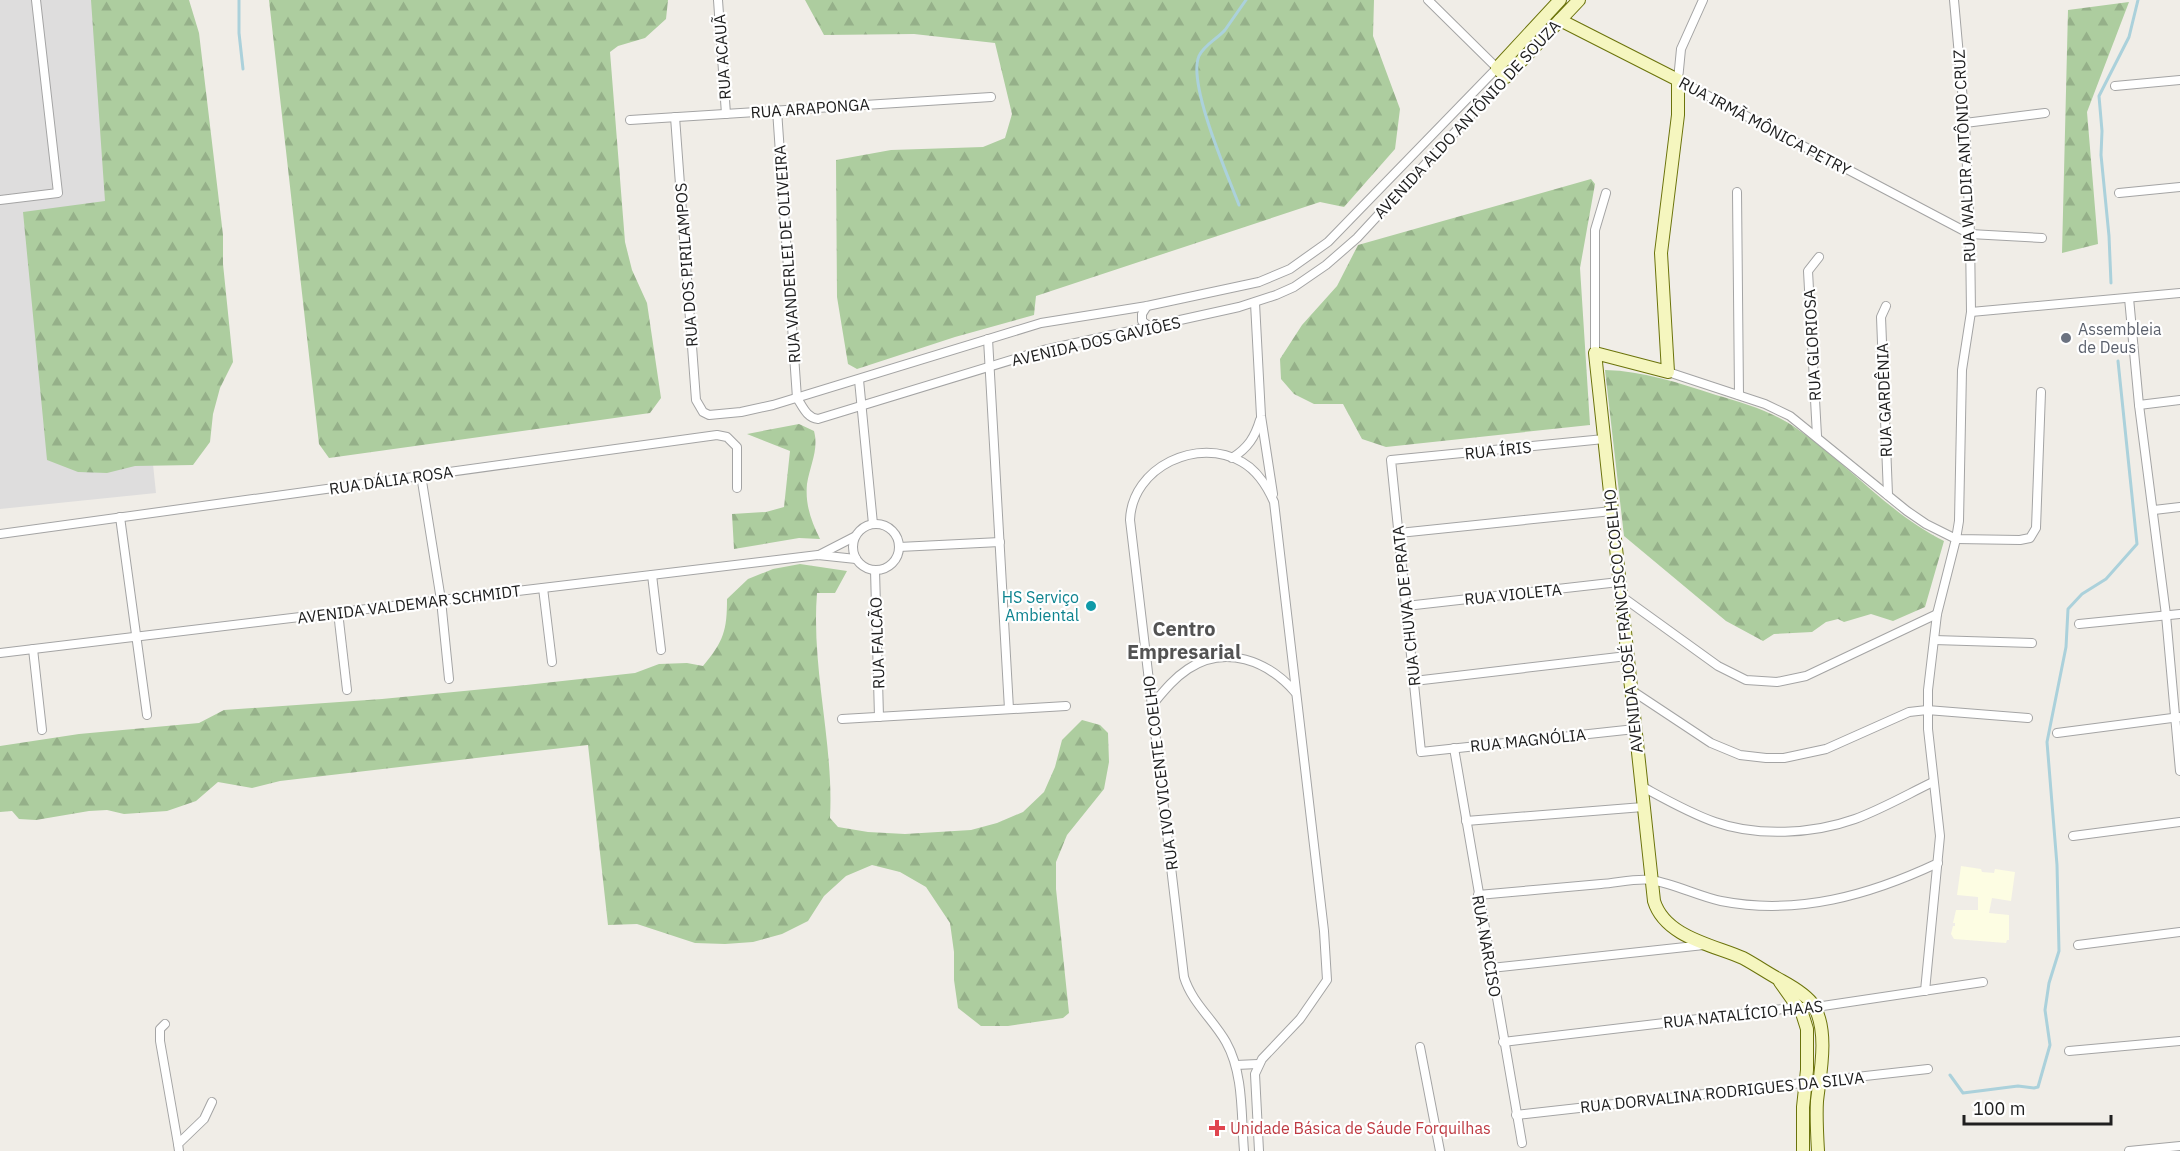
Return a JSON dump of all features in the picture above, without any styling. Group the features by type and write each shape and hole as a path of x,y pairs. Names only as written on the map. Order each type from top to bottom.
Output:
{"street":[{"path":"0,200 58,193 36,0"},
{"name":"RUA ACAUÃ","path":"718,0 726,114"},
{"path":"1428,0 1501,72"},
{"name":"AVENIDA ALDO ANTÔNIO DE SOUZA","path":"1356,238 1501,72 1560,0"},
{"name":"AVENIDA ALDO ANTÔNIO DE SOUZA","path":"1343,227 1501,72 1560,20 1579,0"},
{"path":"1668,372 1661,253 1678,115 1681,49 1703,0"},
{"name":"RUA WALDIR ANTÔNIO CRUZ","path":"1925,991 1940,836 1927,710 1937,614 1959,522 1962,370 1971,312 1965,123 1954,0"},
{"name":"RUA IRMÃ MÔNICA PETRY","path":"1560,20 1970,234"},
{"path":"2115,86 2180,80"},
{"name":"RUA ARAPONGA","path":"630,120 991,97"},
{"name":"RUA VANDERLEI DE OLIVEIRA","path":"777,110 797,398"},
{"path":"1965,123 2045,113"},
{"name":"RUA DOS PIRILAMPOS","path":"675,117 696,400 703,412"},
{"path":"2119,193 2180,187"},
{"path":"1737,192 1739,395"},
{"name":"AVENIDA JOSÉ FRANCISCO COELHO","path":"1605,193 1595,230 1595,353 1650,880 1655,906 1663,918 1678,930 1707,945 1743,959 1798,991 1814,1007"},
{"name":"AVENIDA DOS GAVIÕES","path":"703,412 709,415 741,412 797,398 1041,323 1147,306 1259,282 1304,261 1343,227"},
{"path":"1970,234 2042,238"},
{"name":"AVENIDA DOS GAVIÕES","path":"797,398 812,419 818,419 1044,350 1255,303 1294,287 1314,274 1356,238"},
{"name":"RUA GLORIOSA","path":"1817,436 1808,271 1820,256"},
{"path":"1304,261 1310,262 1314,274"},
{"path":"1971,312 2180,293"},
{"path":"2129,298 2139,405 2166,615 2180,771"},
{"name":"RUA IVO VICENTE COELHO","path":"1255,303 1261,416 1274,502 1324,931 1327,980 1300,1019 1258,1064"},
{"path":"1147,306 1142,314 1142,321 1150,327"},
{"name":"RUA GARDÊNIA","path":"1886,306 1881,317 1888,495"},
{"path":"988,339 1010,709"},
{"path":"1595,353 1668,372 1739,395 1790,416 1926,524 1956,539 2020,540 2030,538 2036,528 2041,392"},
{"path":"859,380 873,524"},
{"path":"2139,405 2180,400"},
{"name":"RUA IVO VICENTE COELHO","path":"1232,458 1247,448 1256,432 1261,416"},
{"name":"RUA DÁLIA ROSA","path":"0,534 717,435 727,437 737,447 737,488"},
{"name":"RUA ÍRIS","path":"1391,460 1604,439"},
{"name":"RUA IVO VICENTE COELHO","path":"1244,1151 1236,1065 1225,1039 1188,990 1184,977 1132,538 1131,509 1138,488 1147,477 1169,462 1196,453 1232,458 1253,471 1274,502"},
{"name":"RUA CHUVA DE PRATA","path":"1391,460 1421,752"},
{"path":"421,476 441,600 449,678"},
{"path":"2154,510 2180,507"},
{"path":"1399,532 1612,511"},
{"path":"120,517 147,715"},
{"path":"818,555 854,537 865,526 881,524 894,532 899,547 894,561 882,569 867,568 856,559 853,552 854,537"},
{"path":"899,547 1000,542"},
{"path":"818,555 856,559"},
{"name":"AVENIDA VALDEMAR SCHMIDT","path":"0,652 818,555"},
{"name":"RUA FALCÃO","path":"874,570 879,717"},
{"path":"652,575 661,650"},
{"name":"RUA VIOLETA","path":"1406,606 1619,582"},
{"path":"543,588 552,662"},
{"path":"1621,596 1718,666 1746,680 1767,683 1806,676 1937,614"},
{"path":"338,612 347,690"},
{"path":"2079,624 2180,614"},
{"path":"1934,640 2032,643"},
{"path":"33,649 42,730"},
{"path":"1152,705 1175,679 1188,669 1209,659 1222,656 1237,657 1267,668 1285,681 1295,692"},
{"path":"1414,681 1627,656"},
{"path":"1631,690 1725,750 1740,755 1766,758 1791,757 1826,749 1909,712 1927,710 2028,718"},
{"path":"842,719 1066,706"},
{"path":"2057,733 2177,718"},
{"name":"RUA MAGNÓLIA","path":"1421,752 1635,729"},
{"name":"RUA NARCISO","path":"1454,748 1522,1143"},
{"path":"1641,786 1713,822 1740,829 1778,831 1819,827 1854,819 1933,782"},
{"path":"1466,821 1643,807"},
{"path":"2073,836 2180,822"},
{"path":"1478,895 1650,880 1723,901 1756,905 1797,904 1868,892 1938,863"},
{"path":"2078,945 2180,932"},
{"path":"1491,968 1707,945"},
{"name":"AVENIDA JOSÉ FRANCISCO COELHO","path":"1778,979 1798,1007 1807,1029 1808,1070 1805,1083 1803,1151"},
{"name":"RUA NATALÍCIO HAAS","path":"1503,1042 1814,1007 1983,982"},
{"path":"1814,1007 1821,1033 1822,1071 1817,1102 1818,1151"},
{"path":"165,1024 160,1029 160,1041 178,1148"},
{"path":"2069,1051 2180,1041"},
{"path":"1420,1047 1440,1151"},
{"path":"1236,1065 1258,1064 1254,1081 1259,1151"},
{"name":"RUA DORVALINA RODRIGUES DA SILVA","path":"1516,1115 1928,1069"},
{"path":"178,1148 204,1119 212,1102"},
{"path":"2129,1151 2180,1146"}],"shaded area":[{"path":"0,0 105,0 156,493 0,509"},
{"path":"1961,866 1981,869 1982,872 1994,873 1995,869 2015,872 2011,901 1992,898 1989,913 2009,915 2009,940 2006,943 1954,939 1951,934 1955,926 1953,923 1956,910 1978,910 1978,897 1957,895"}],"green space":[{"path":"91,0 189,0 199,33 223,235 223,264 233,362 220,388 213,414 210,442 193,465 135,466 107,473 78,472 47,460 23,212 105,201"},
{"path":"269,0 668,0 666,19 645,38 618,46 610,52 625,242 632,270 647,303 661,398 650,413 329,458 319,444"},
{"path":"805,0 1374,0 1373,36 1400,109 1395,149 1344,207 1320,202 1036,296 1034,315 955,337 857,369 848,364 837,297 836,160 891,150 983,147 1005,138 1012,114 995,43 914,34 824,35"},
{"path":"2129,2 2087,112 2098,244 2062,253 2068,10"},
{"path":"1591,179 1595,184 1580,268 1590,425 1386,447 1362,439 1343,404 1314,404 1294,394 1281,379 1280,359 1302,325 1337,286 1358,245"},
{"path":"1605,370 1661,378 1747,404 1787,422 1815,442 1904,516 1944,541 1925,607 1893,621 1871,614 1844,622 1838,619 1826,622 1812,632 1774,634 1763,641 1726,621 1624,536"},
{"path":"799,424 814,431 815,451 807,484 807,498 811,519 820,539 799,538 734,549 732,514 766,512 784,507 790,451 747,434"},
{"path":"800,564 847,571 835,593 817,593 816,621 829,762 830,818 838,827 868,832 905,834 971,830 997,823 1023,812 1044,792 1055,767 1062,740 1082,720 1100,725 1108,733 1109,762 1104,789 1067,835 1056,862 1056,889 1069,1013 1063,1018 1008,1026 981,1026 958,1008 950,923 926,887 900,872 872,865 846,876 824,896 808,921 782,934 753,942 695,943 637,924 608,925 588,745 280,781 252,788 218,782 196,801 167,811 124,814 107,810 89,811 36,820 19,819 12,811 0,812 0,746 79,734 199,723 224,710 382,699 526,685 635,673 659,664 687,663 703,666 723,635 727,599 748,579 773,569"}],"waterway":[{"path":"239,0 239,33 243,69"},
{"path":"1239,205 1210,130 1203,107 1197,69 1201,52 1225,30 1246,0"},
{"path":"2111,283 2099,96 2129,37 2138,0"},
{"path":"1950,1075 1963,1093 2018,1086 2038,1087 2050,1045 2045,1010 2049,983 2059,951 2057,865 2047,742 2066,647 2068,609 2082,594 2106,579 2137,544 2118,361"}],"place":[{"name":"Assembleia de Deus","path":"2066,338"},
{"name":"HS Serviço Ambiental","path":"1091,606"},
{"name":"Unidade Básica de Sáude Forquilhas","path":"1217,1128"}],"district":[{"name":"Centro Empresarial","path":"1184,640"}]}
